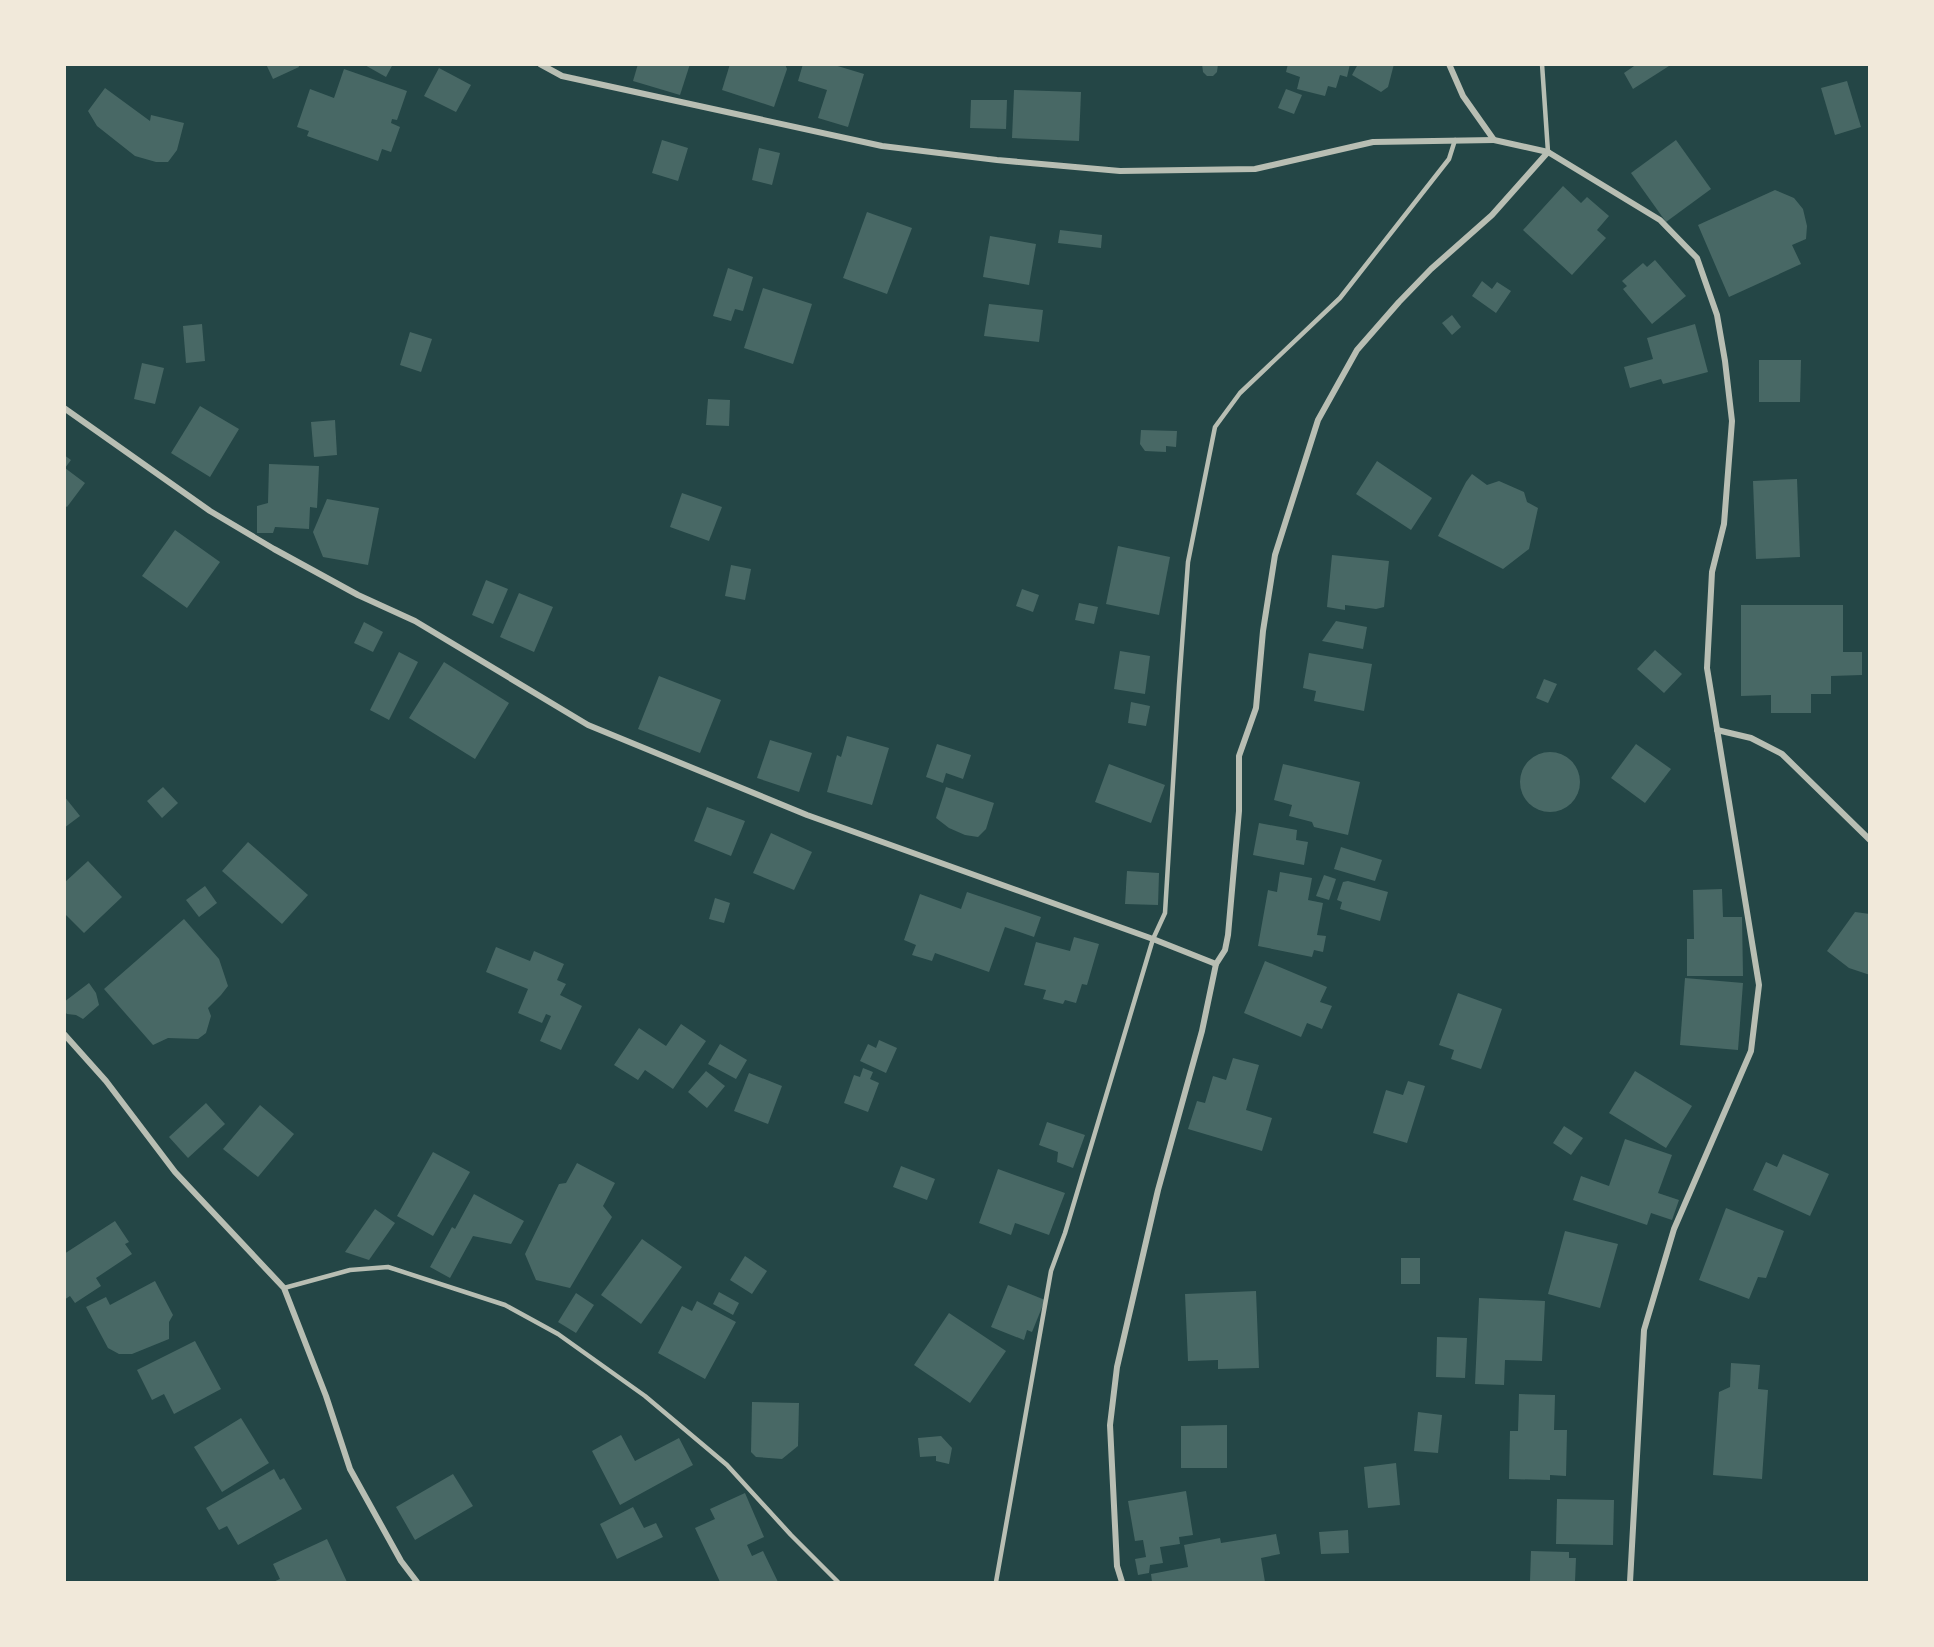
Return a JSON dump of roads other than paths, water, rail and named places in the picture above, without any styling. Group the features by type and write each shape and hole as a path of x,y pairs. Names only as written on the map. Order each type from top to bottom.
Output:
{"street":[{"path":"540,64 562,76 882,146 997,160 1109,170 1255,169 1373,142 1494,140 1548,152 1660,220 1696,258 1717,315 1732,421 1724,524 1712,572 1707,668 1759,985 1751,1051 1674,1229 1644,1330 1630,1582"},
{"path":"1449,64 1463,96 1494,140"},
{"path":"1122,1582 1117,1566 1110,1425 1117,1367 1158,1190 1202,1031 1216,964 1224,950 1228,935 1239,811 1239,756 1256,708 1263,631 1275,555 1318,420 1357,351 1431,269 1492,215 1548,152"},
{"path":"64,408 210,511 358,595 415,621 588,725 807,815 1153,939 1216,964"},
{"path":"1717,730 1751,738 1782,754 1869,840"},
{"path":"64,1034 106,1081 175,1172 284,1288 326,1395 350,1469 401,1561 417,1582"}],"lane":[{"path":"1542,64 1548,152"},
{"path":"996,1582 1051,1271 1065,1233 1153,939 1166,913 1188,562 1215,427 1240,393 1340,298 1449,159 1455,140"},
{"path":"284,1288 350,1270 388,1267 505,1305 558,1334 645,1396 727,1465 838,1582"}]}
